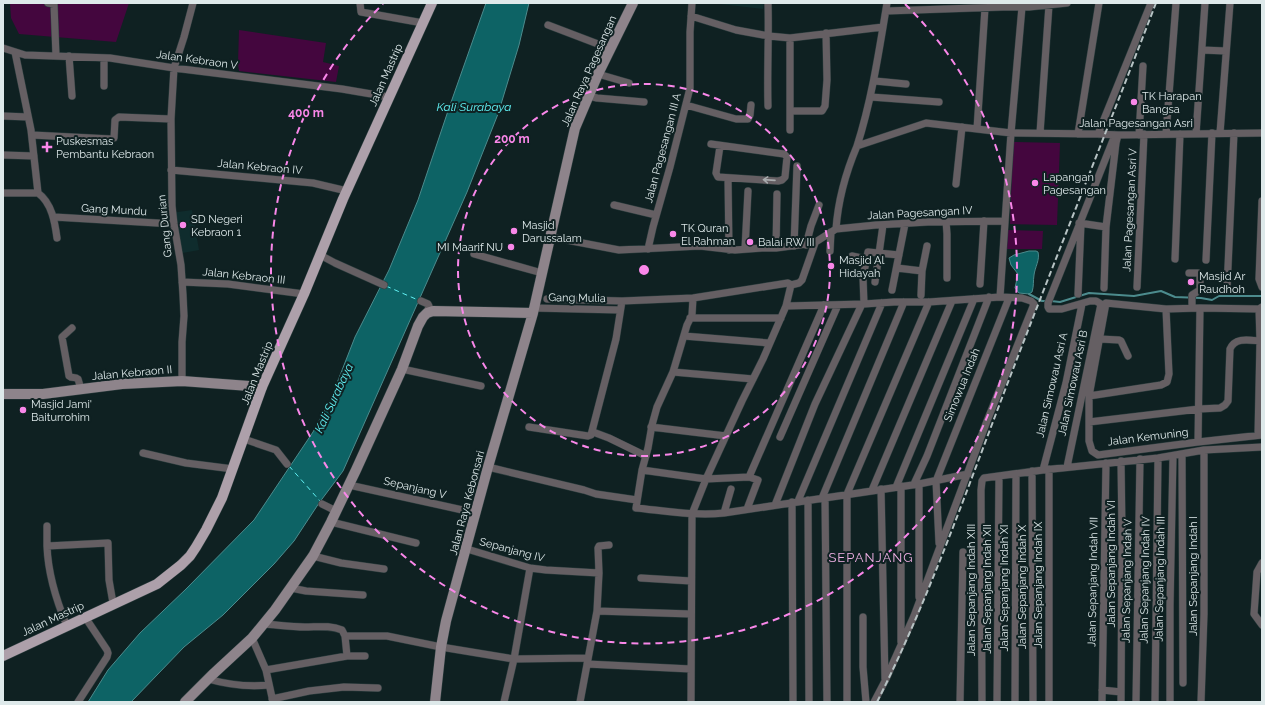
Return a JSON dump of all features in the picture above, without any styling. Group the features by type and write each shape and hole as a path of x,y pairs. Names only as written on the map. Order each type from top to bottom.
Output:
{"main road":[{"name":"Jalan Mastrip","path":"3,656 157,584 190,556 206,530 222,498 262,387 304,294 347,191 432,3"}],"street":[{"path":"48,3 54,4 56,56"},
{"name":"Gang Durian","path":"182,381 184,316 182,282 174,224 171,170 171,119 174,68 193,3"},
{"path":"360,3 361,12 422,23"},
{"name":"Jalan Raya Pagesangan","path":"533,311 575,128 598,74 633,3"},
{"name":"Jalan Pagesangan III A","path":"648,249 690,88 692,3"},
{"path":"768,3 768,106"},
{"path":"830,251 833,231 848,168 857,146 871,97 887,3"},
{"path":"886,11 959,6 976,6 985,8 1022,7 1040,4 1049,5 1067,3"},
{"path":"1078,134 1099,3"},
{"path":"1098,134 1152,3"},
{"path":"1166,134 1176,3"},
{"path":"1196,134 1206,3"},
{"path":"1220,133 1230,3"},
{"path":"1040,133 1049,5"},
{"path":"1000,297 1011,133 1022,7"},
{"path":"977,129 985,8"},
{"path":"691,16 736,30 790,38 883,27"},
{"path":"548,25 611,49"},
{"path":"790,111 822,111 825,106 827,80 826,33"},
{"path":"790,38 790,130"},
{"name":"Jalan Kebraon V","path":"3,48 25,55 104,58 334,88 389,97"},
{"path":"1202,50 1226,51"},
{"path":"15,52 32,135 38,193"},
{"path":"69,56 72,96"},
{"path":"104,58 104,86"},
{"name":"Jalan Pagesangan Asri V","path":"1137,287 1144,66"},
{"path":"598,74 629,83"},
{"path":"874,81 906,84"},
{"path":"589,96 644,102"},
{"path":"871,97 939,102"},
{"path":"686,105 736,119 748,119 751,105"},
{"path":"3,116 28,117"},
{"path":"32,135 111,139 114,138 115,135 115,120 119,117 171,119"},
{"path":"857,146 924,123 1011,133"},
{"path":"956,184 962,127"},
{"name":"Jalan Pagesangan Asri","path":"1011,133 1116,135 1262,132"},
{"path":"1206,260 1212,133"},
{"path":"1227,289 1234,133"},
{"path":"1175,259 1180,134"},
{"path":"1116,135 1049,301 1048,307 1049,309 1062,309 1090,301 1096,301 1166,309 1192,303 1200,308 1261,308 1260,435"},
{"path":"1104,288 1106,227 1116,135"},
{"path":"711,144 784,154 787,158 785,177 778,181 718,177 720,146"},
{"path":"3,155 34,156"},
{"path":"794,246 797,166"},
{"name":"Jalan Kebraon IV","path":"171,170 313,183 347,191"},
{"path":"728,178 729,250"},
{"path":"745,249 748,191"},
{"path":"3,193 38,193 44,197 54,217 57,238"},
{"path":"776,248 777,194"},
{"path":"1262,201 1259,279 1262,287"},
{"path":"614,205 656,215"},
{"path":"547,299 622,301 693,298 788,283 794,284 802,280 811,244 811,226 819,205"},
{"name":"Gang Mundu","path":"54,217 174,224"},
{"path":"946,221 947,278"},
{"name":"Jalan Pagesangan IV","path":"551,237 619,250 700,246 729,250 776,248 811,244 833,231 876,225 946,221 1005,221"},
{"path":"980,284 984,221"},
{"path":"892,290 905,224"},
{"path":"1080,224 1106,227"},
{"path":"1078,294 1080,224"},
{"path":"875,282 883,225"},
{"path":"920,295 922,271 927,246"},
{"path":"775,505 815,404 863,302 863,277 869,251 899,255"},
{"path":"474,254 542,273"},
{"path":"320,255 384,285"},
{"path":"852,256 866,259"},
{"path":"897,268 922,271"},
{"path":"1189,273 1198,273 1200,275 1200,290 1193,293 1192,303"},
{"name":"Jalan Kebraon III","path":"182,282 228,284 304,294"},
{"path":"691,702 692,514 706,479 763,359 794,284"},
{"path":"786,306 838,305 863,302 929,302 1000,297 1022,298 1031,301 1034,304 987,421 901,646 874,702"},
{"path":"693,298 692,315 687,325 673,372 658,406 651,427 636,508 692,514 724,513 936,481 968,474"},
{"path":"919,600 916,484 989,298"},
{"name":"Simowua Indah","path":"936,481 1009,298"},
{"path":"901,646 898,486 974,299"},
{"path":"421,301 429,306 427,313"},
{"path":"529,427 588,436 591,435 616,339 622,301"},
{"path":"872,490 952,301"},
{"path":"827,702 823,497 904,302"},
{"path":"847,702 847,494 929,302"},
{"path":"793,702 795,502 882,303"},
{"name":"Jalan Kemuning","path":"1103,303 1100,339 1089,396 1089,441 1092,451 1098,454 1260,435"},
{"name":"Jalan Simowau Asri B","path":"1067,467 1103,303"},
{"name":"Jalan Simowau Asri A","path":"1046,469 1066,383 1082,304"},
{"path":"749,477 824,305"},
{"path":"780,437 838,305"},
{"path":"1198,442 1200,308"},
{"path":"1089,396 1161,385 1166,382 1169,374 1166,309"},
{"name":"Gang Mulia","path":"533,311 620,310"},
{"path":"185,702 252,638 291,588 312,556 332,522 402,369 418,326 423,317 427,313 433,311 533,311"},
{"name":"Jalan Raya Kebonsari","path":"435,702 441,647 446,622 488,467 533,311"},
{"path":"690,318 781,318"},
{"path":"72,328 62,337 69,376 78,379 81,389"},
{"path":"684,336 769,343"},
{"path":"1100,339 1121,341 1128,356"},
{"path":"1089,422 1199,409 1220,408 1228,401 1231,345 1239,340 1260,341"},
{"path":"402,369 482,386"},
{"path":"673,372 753,379"},
{"name":"Jalan Kebraon II","path":"3,394 43,394 122,384 182,381 262,387"},
{"path":"651,427 726,436"},
{"path":"593,432 646,456"},
{"path":"244,439 276,450 287,464"},
{"path":"999,476 1046,469 1158,458 1204,450 1262,447"},
{"name":"Jalan Sepanjang Indah I","path":"1201,702 1204,614 1204,450"},
{"path":"143,453 186,463 233,469"},
{"path":"1182,454 1183,683"},
{"name":"Jalan Sepanjang Indah III","path":"1170,702 1173,456"},
{"name":"Jalan Sepanjang Indah IV","path":"1155,702 1158,458"},
{"name":"Jalan Sepanjang Indah V","path":"1136,702 1140,460"},
{"name":"Jalan Sepanjang Indah VI","path":"1121,461 1121,702"},
{"name":"Jalan Sepanjang Indah VII","path":"1102,702 1106,463"},
{"path":"488,467 596,494 637,500"},
{"name":"Jalan Sepanjang Indah IX","path":"1046,469 1049,702"},
{"path":"642,470 706,479 749,477 758,480 747,510"},
{"name":"Jalan Sepanjang Indah X","path":"1032,471 1033,702"},
{"name":"Jalan Sepanjang Indah XI","path":"1015,702 1016,474"},
{"name":"Jalan Sepanjang Indah XIII","path":"982,702 982,481 984,478 999,476"},
{"name":"Jalan Sepanjang Indah XII","path":"998,702 999,476"},
{"path":"936,481 940,547"},
{"name":"Sepanjang V","path":"348,485 476,513"},
{"path":"724,513 732,489"},
{"path":"880,489 885,681"},
{"path":"808,500 809,702"},
{"path":"322,504 336,511"},
{"path":"332,522 416,543"},
{"path":"47,526 48,563 55,593 67,626"},
{"path":"47,546 108,544 109,580 113,604"},
{"path":"580,702 597,611 599,572 598,547 609,545"},
{"name":"Sepanjang IV","path":"467,549 530,568 599,572"},
{"path":"960,702 963,552"},
{"path":"312,556 341,563 384,568"},
{"path":"1262,563 1257,572 1254,614 1262,625"},
{"path":"504,702 514,659 530,568"},
{"path":"642,578 691,581"},
{"path":"291,588 306,591 363,595"},
{"path":"597,611 691,614"},
{"path":"78,702 107,657 108,653 85,617"},
{"path":"863,617 863,667 866,702"},
{"path":"264,624 305,627 324,626 337,628 342,630 345,636 347,656"},
{"path":"345,636 387,636 441,647 514,659 588,661 691,669"},
{"path":"252,638 266,670 273,700 309,691 344,687 378,688"},
{"path":"266,670 347,656 365,656"},
{"path":"208,679 244,686 269,685"},
{"path":"1102,690 1121,692"}],"shaded area":[{"path":"10,3 129,3 116,42 19,34 11,18"},
{"path":"720,3 764,3 763,9"},
{"path":"239,30 326,43 323,62 339,66 336,82 239,71"},
{"name":"Lapangan Pagesangan","path":"1013,142 1060,143 1057,225 1010,224"},
{"name":"SD Negeri Kebraon 1","path":"192,210 199,250 177,254 171,213"},
{"path":"1007,230 1043,231 1042,249 1007,249"}],"water":[{"name":"Kali Surabaya","path":"486,3 529,3 519,45 498,114 467,192 343,471 319,503 294,541 274,564 223,615 184,647 131,702 88,702 108,670 140,633 254,520 313,432 330,401 355,337 389,270 418,200"},
{"path":"1029,251 1038,252 1033,290 1029,294 1019,293 1015,288 1018,274 1011,265 1009,258"}],"waterway":[{"path":"1051,301 1060,302 1089,293 1134,296 1161,291 1175,297 1212,300 1219,296 1262,296"},
{"path":"1029,294 1042,301 1046,301"}],"ferry route":[{"path":"386,286 418,300"},
{"path":"289,466 320,501"}],"railway":[{"path":"877,702 914,622 948,541 1028,330 1156,3"}],"place":[{"name":"TK Harapan Bangsa","path":"1134,102"},
{"name":"Puskesmas Pembantu Kebraon","path":"47,147"},
{"name":"Lapangan Pagesangan","path":"1035,183"},
{"name":"SD Negeri Kebraon 1","path":"183,225"},
{"name":"Masjid Darussalam","path":"514,231"},
{"name":"TK Quran El Rahman","path":"673,234"},
{"name":"Balai RW III","path":"750,242"},
{"name":"MI Maarif NU","path":"511,247"},
{"name":"Masjid Al Hidayah","path":"831,266"},
{"name":"Masjid Ar Raudhoh","path":"1191,282"},
{"name":"Masjid Jami' Baiturrohim","path":"23,410"}],"district":[{"name":"SEPANJANG","path":"871,557"}]}
